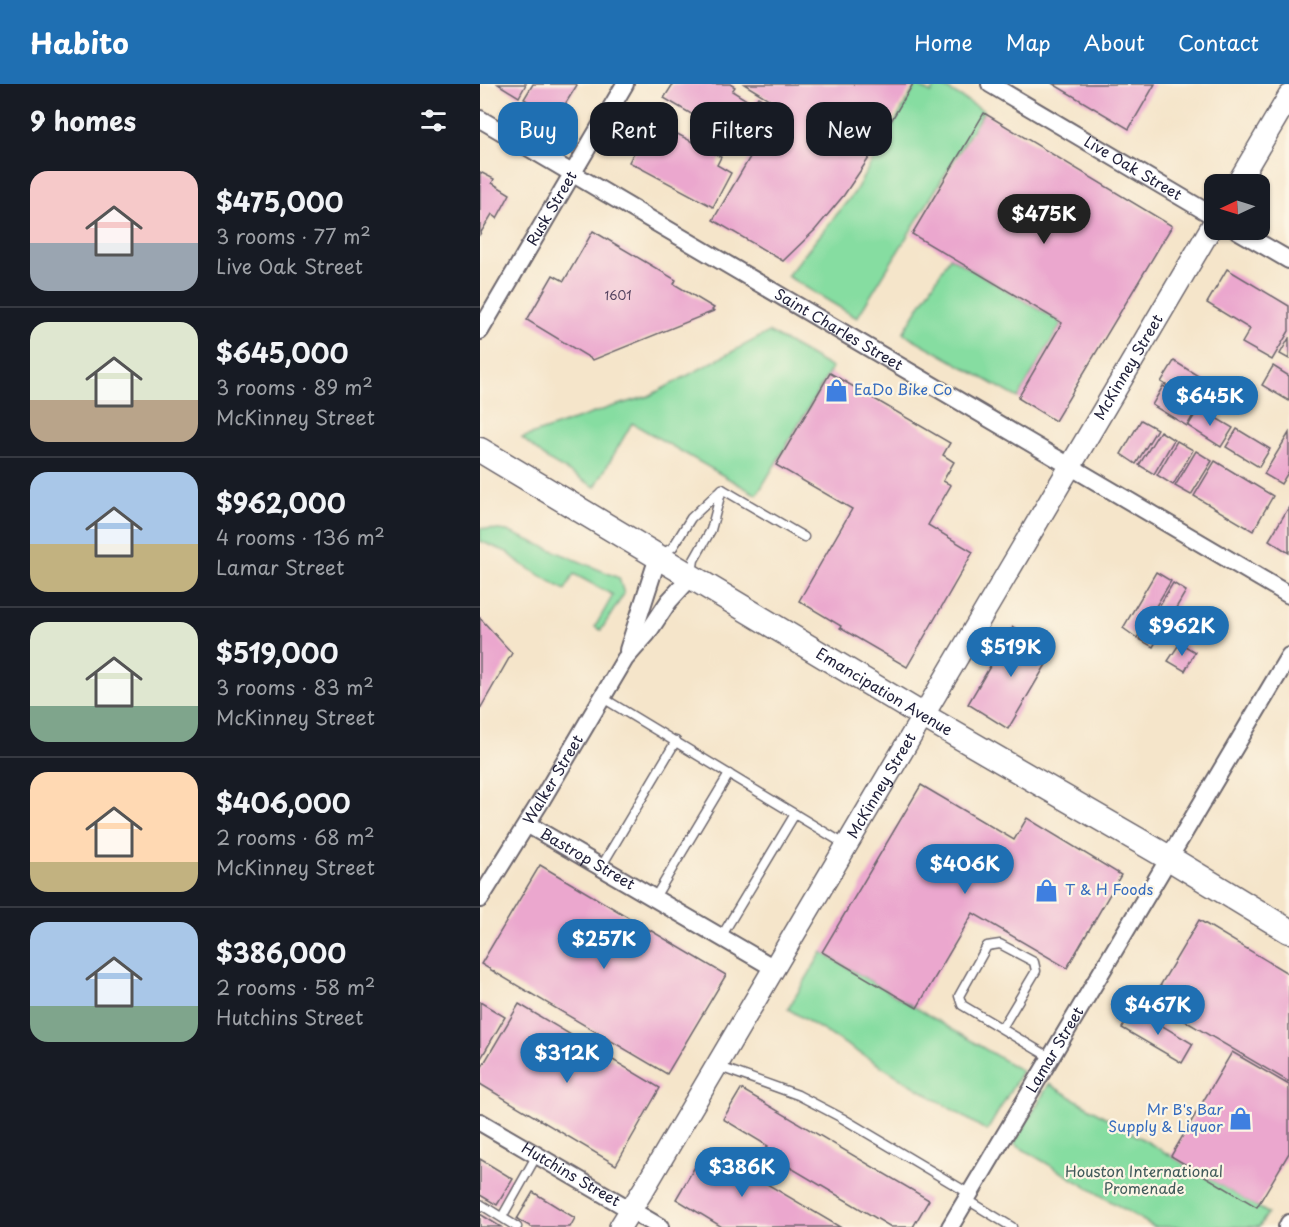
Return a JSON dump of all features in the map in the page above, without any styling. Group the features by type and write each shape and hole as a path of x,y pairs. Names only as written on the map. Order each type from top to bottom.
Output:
{"main road":[{"name":"Emancipation Avenue","path":"480,450 922,715 1169,858 1289,931"}],"street":[{"name":"Rusk Street","path":"480,331 625,84"},
{"name":"Live Oak Street","path":"990,84 1204,212"},
{"path":"1243,174 1289,96"},
{"name":"Saint Charles Street","path":"480,119 1289,595"},
{"name":"McKinney Street","path":"625,1218 1204,238"},
{"path":"1254,240 1289,260"},
{"name":"Walker Street","path":"480,899 625,659 658,557"},
{"name":"Walker Street","path":"625,659 647,634 669,601 691,577"},
{"name":"Lamar Street","path":"950,1227 1289,656"},
{"name":"Bastrop Street","path":"527,824 774,968"},
{"name":"Hutchins Street","path":"480,1122 537,1155 625,1218 660,1227"}],"lane":[{"path":"658,557 673,547 691,518 722,489"},
{"path":"722,489 804,537"},
{"path":"691,577 693,560 711,531 722,489"},
{"path":"603,698 846,845"},
{"path":"601,867 676,741"},
{"path":"654,899 729,774"},
{"path":"720,937 795,814"},
{"path":"1002,1028 1036,971 1034,962 1000,944 987,946 959,996 962,1005 1051,1058"},
{"path":"716,1065 798,1095 842,1118 1012,1227"},
{"path":"502,1217 537,1155"},
{"path":"480,1204 517,1227"}],"green space":[{"path":"936,84 939,84 984,111 857,318 787,276 854,193 875,156 892,156 892,127 916,85 931,93"},
{"path":"950,257 1062,323 1018,398 903,333"},
{"path":"769,332 832,368 757,495 632,423 595,487 548,460 522,438 649,396"},
{"path":"480,528 507,531 619,578 624,594 601,630 595,627 613,595 574,574 565,590 521,564 507,552 480,541"},
{"path":"822,952 1022,1071 987,1131 788,1009"},
{"name":"Houston International Promenade","path":"1049,1084 1268,1213 1259,1227 1154,1227 1014,1144"}],"building":[{"path":"498,84 526,84 519,97"},
{"path":"533,84 577,85 566,102 529,102 524,99"},
{"path":"673,84 730,84 735,87 732,91 750,102 690,102 690,113 678,106 678,102 671,102 664,98"},
{"path":"744,84 913,84 892,119 892,102 806,102 806,156 870,156 844,195 815,230 783,261 713,220 751,156 794,156 794,102 773,102"},
{"path":"1053,84 1155,84 1129,129"},
{"path":"758,97 767,102 754,102"},
{"path":"984,113 1172,226 1055,421 1018,398 1062,323 912,234"},
{"path":"678,134 690,141 690,156 719,156 721,157 717,165 731,173 713,207 629,162 632,156 678,156"},
{"path":"480,172 494,179 492,183 510,194 497,218 492,214 480,234"},
{"path":"593,231 676,280 674,284 714,308 712,310 714,311 593,360 527,320 553,275 564,281"},
{"path":"1227,269 1289,306 1289,331 1272,360 1242,343 1250,329 1207,303"},
{"path":"1289,338 1289,359 1280,354"},
{"path":"1174,361 1227,394 1214,415 1161,382"},
{"path":"1273,366 1289,376 1289,401 1262,385"},
{"path":"830,373 950,443 943,455 954,462 943,481 951,485 928,525 973,552 907,667 799,601 852,509 776,465"},
{"path":"1163,386 1198,407 1187,426 1152,405"},
{"path":"1199,408 1233,428 1221,447 1188,426"},
{"path":"1141,420 1157,429 1136,464 1121,454"},
{"path":"1237,429 1270,449 1259,467 1226,447"},
{"path":"1160,431 1174,440 1154,474 1139,465"},
{"path":"1289,433 1289,471 1281,484 1264,474"},
{"path":"1177,441 1193,450 1173,485 1157,475"},
{"path":"1196,451 1212,461 1191,495 1175,486"},
{"path":"1215,461 1273,496 1253,531 1194,496"},
{"path":"1289,507 1289,553 1269,540"},
{"path":"1156,572 1171,581 1137,638 1123,628"},
{"path":"1173,583 1186,591 1153,647 1139,639"},
{"path":"480,618 512,653 480,709"},
{"path":"1013,627 1054,651 1008,729 968,704"},
{"path":"1180,643 1195,652 1185,671 1168,661"},
{"path":"921,785 1014,840 1027,818 1121,875 1067,968 973,913 917,1008 822,952"},
{"path":"540,865 726,975 667,1074 481,964"},
{"path":"1199,920 1289,974 1289,1082 1151,1001"},
{"path":"480,1002 505,1017 480,1060"},
{"path":"519,1004 660,1088 616,1165 480,1084 480,1070"},
{"path":"1134,1009 1193,1044 1182,1063 1122,1028"},
{"name":"Mr B's Bar Supply & Liquor","path":"1232,1052 1289,1085 1289,1153 1257,1207 1171,1156"},
{"path":"741,1089 929,1200 913,1227 891,1227 764,1152 768,1146 723,1119"},
{"path":"706,1148 840,1227 722,1227 676,1199"},
{"path":"480,1159 513,1179 497,1205 480,1195"},
{"path":"533,1192 575,1218 570,1227 531,1227 517,1219"},
{"path":"480,1214 501,1227 480,1227"}],"place":[{"name":"EaDo Bike Co","path":"836,390"},
{"name":"T & H Foods","path":"1047,890"},
{"name":"Mr B's Bar Supply & Liquor","path":"1241,1119"}]}
